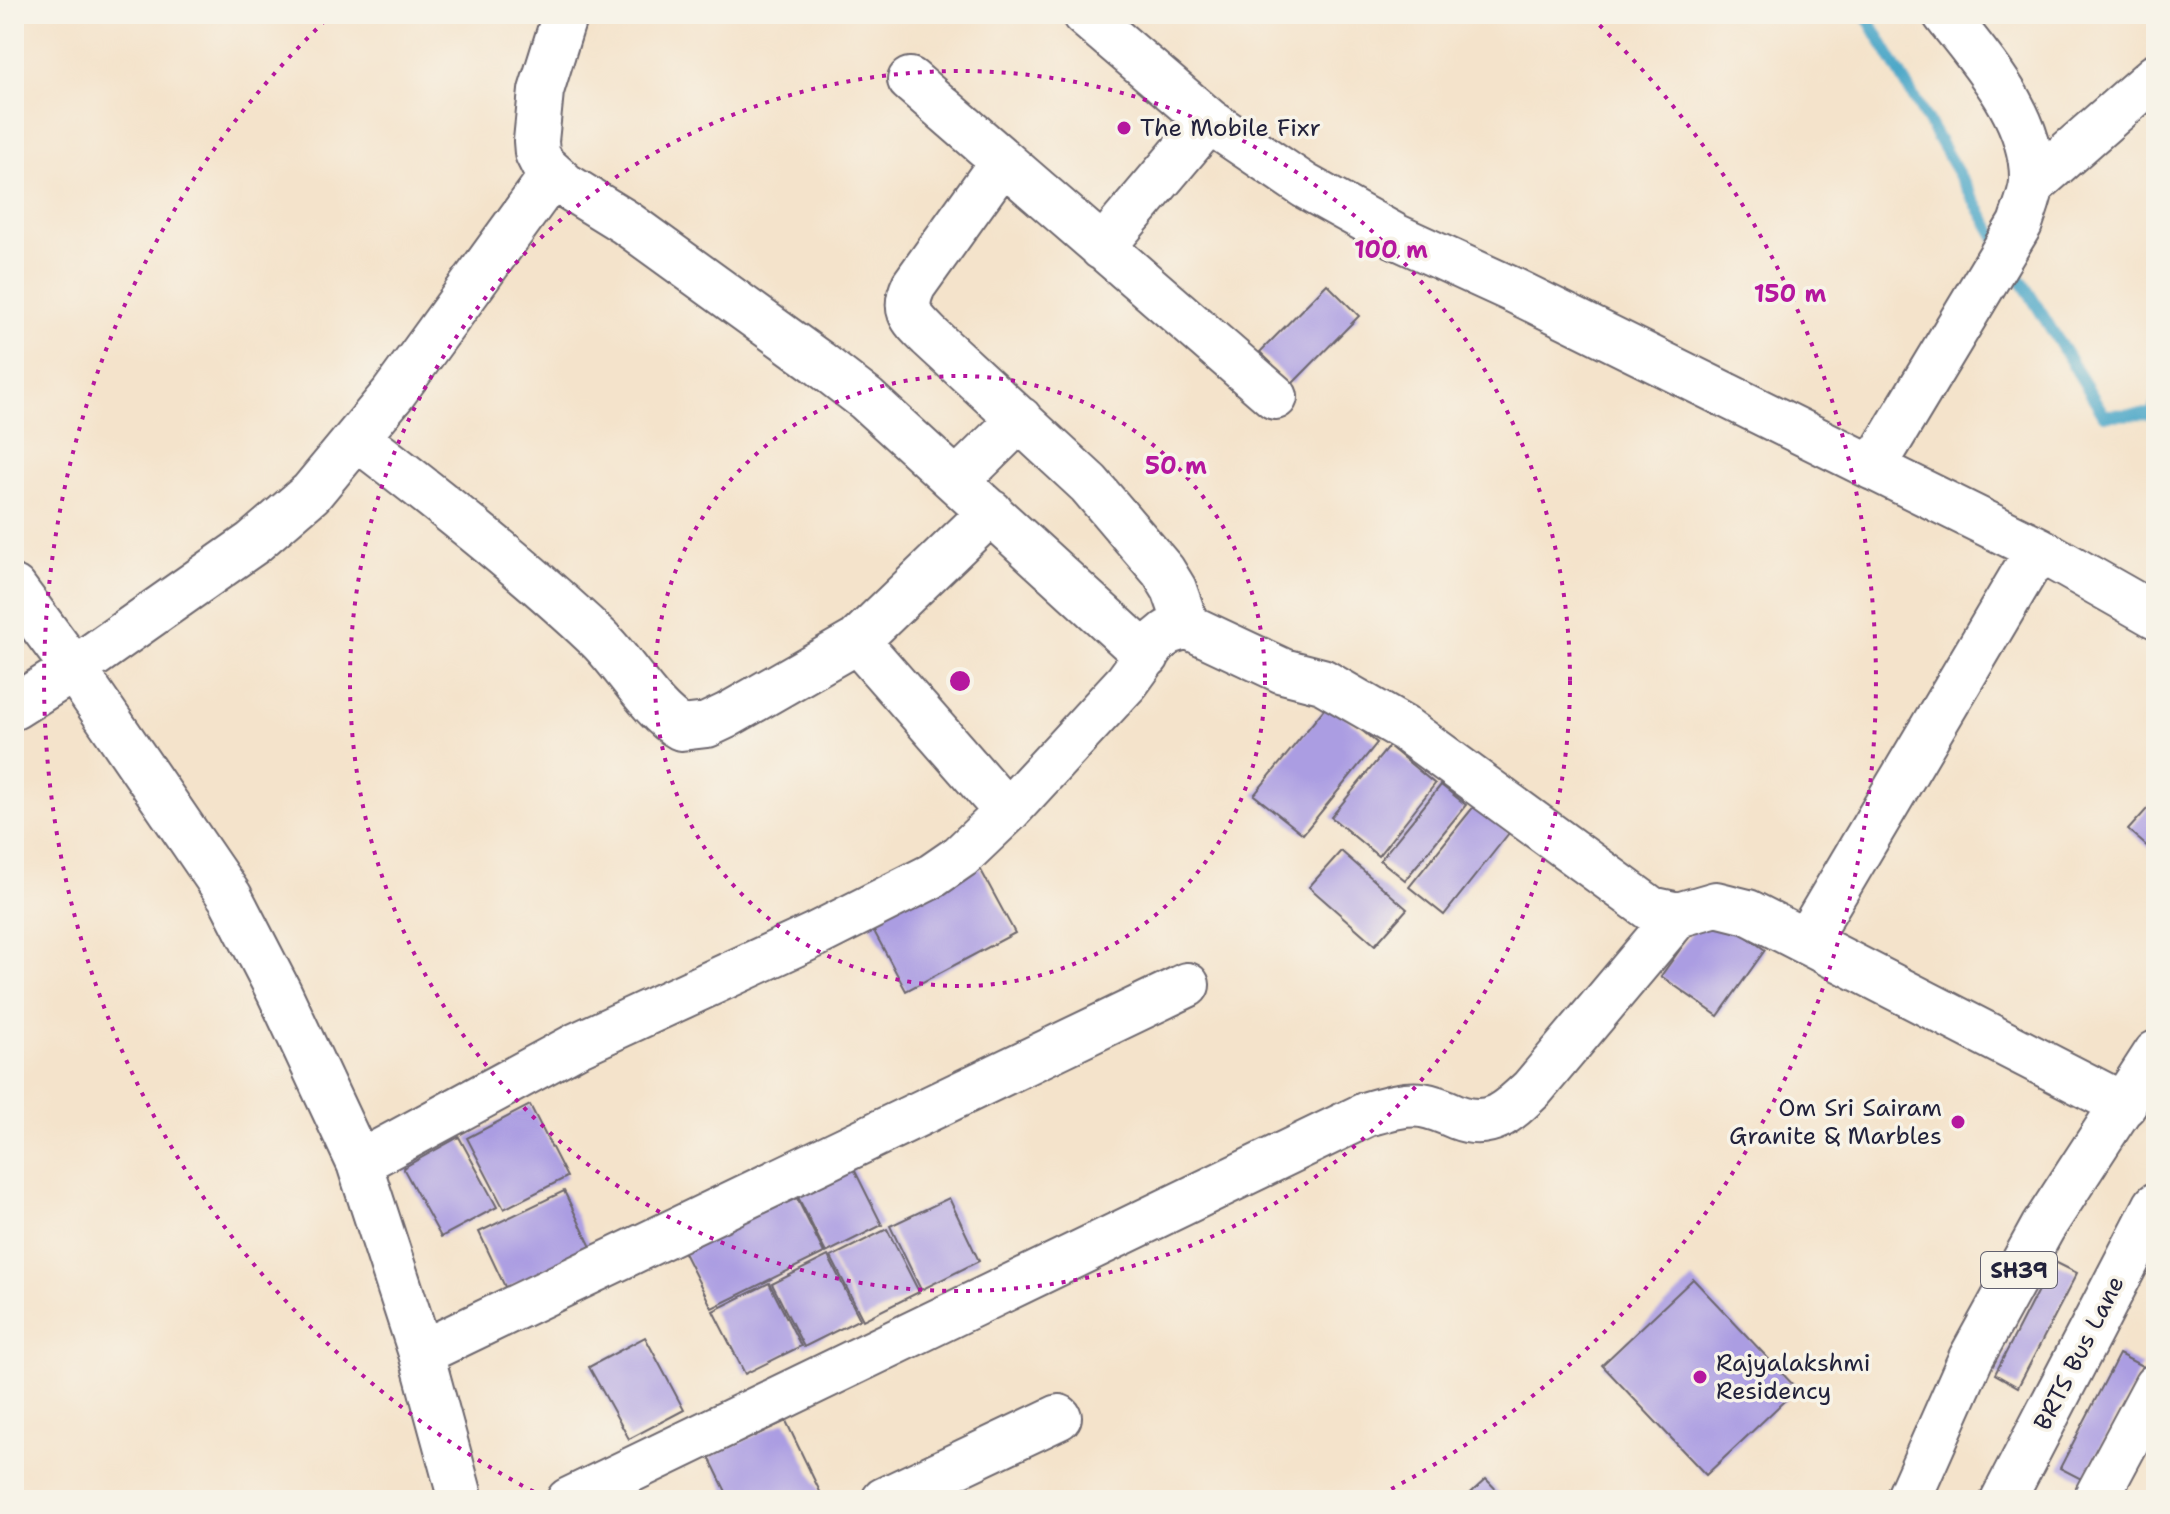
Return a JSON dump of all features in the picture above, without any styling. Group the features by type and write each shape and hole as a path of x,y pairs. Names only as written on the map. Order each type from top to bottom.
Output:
{"street":[{"path":"565,14 541,91 537,118 537,153 552,175 625,222 866,399 1147,656"},
{"path":"1084,14 1209,121 1305,186 1395,236 1513,290 2038,549 2156,616"},
{"path":"1945,14 2016,112 2031,159 2026,204"},
{"path":"1873,468 1989,277 2026,204 2156,76"},
{"path":"910,80 1275,397"},
{"path":"1102,248 1209,121"},
{"path":"1002,162 914,285 908,298 908,309 929,336 1089,484 1163,571 1174,589 1187,626"},
{"path":"14,707 74,669 253,543 311,493 358,439 552,175"},
{"path":"957,481 1020,419"},
{"path":"358,439 560,604 601,641 660,709 681,728 707,725 726,716 857,641 991,512"},
{"path":"1806,941 2038,549"},
{"path":"14,588 74,669 230,897 279,992 359,1163 421,1353 461,1500"},
{"path":"359,1163 577,1045 815,935 932,876 961,856 1007,812 1127,682 1168,632 1187,626 1283,671 1322,681 1405,729 1651,909 1678,915 1716,904 1734,907 2124,1105"},
{"path":"857,641 1007,812"},
{"path":"569,1500 1355,1119 1408,1105 1438,1108 1474,1123 1497,1118 1532,1089 1678,915"},
{"path":"421,1353 1187,985"},
{"name":"SH39","path":"1908,1500 1971,1358 2043,1227 2156,1053"},
{"name":"BRTS Bus Lane","path":"2003,1500 2156,1205"},
{"path":"2095,1500 2156,1386"},
{"path":"884,1500 1059,1417"}],"building":[{"path":"1327,284 1359,316 1292,384 1260,352"},
{"path":"1329,703 1377,743 1303,834 1254,795"},
{"path":"1389,746 1435,784 1378,856 1331,817"},
{"path":"1441,785 1466,805 1405,880 1380,860"},
{"path":"2156,799 2156,854 2128,830"},
{"path":"1475,805 1509,833 1444,915 1409,887"},
{"path":"1341,851 1407,909 1375,945 1309,887"},
{"path":"976,861 1015,933 906,991 868,920"},
{"path":"1709,909 1765,950 1718,1016 1661,976"},
{"path":"530,1105 567,1177 504,1209 467,1138"},
{"path":"459,1137 497,1207 441,1237 403,1168"},
{"path":"850,1161 882,1225 826,1253 794,1189"},
{"path":"793,1190 824,1253 712,1308 680,1245"},
{"path":"564,1191 591,1247 506,1289 479,1232"},
{"path":"949,1198 979,1261 921,1290 890,1226"},
{"path":"887,1229 919,1292 863,1320 831,1257"},
{"path":"828,1256 860,1319 804,1347 772,1284"},
{"path":"2053,1261 2077,1273 2018,1387 1995,1374"},
{"name":"Rajyalakshmi Residency","path":"1693,1279 1797,1389 1706,1475 1602,1365"},
{"path":"769,1283 801,1346 745,1374 713,1311"},
{"path":"645,1337 684,1410 629,1439 589,1367"},
{"path":"2119,1354 2142,1366 2083,1480 2060,1468"},
{"path":"786,1421 824,1500 730,1500 709,1457"},
{"path":"1486,1479 1506,1500 1463,1500"}],"waterway":[{"path":"1865,14 1999,243"},
{"path":"2008,259 2104,415 2152,414 2156,403"}],"place":[{"name":"The Mobile Fixr","path":"1124,128"},
{"name":"Om Sri Sairam Granite & Marbles","path":"1958,1122"},
{"name":"Rajyalakshmi Residency","path":"1700,1377"}]}
